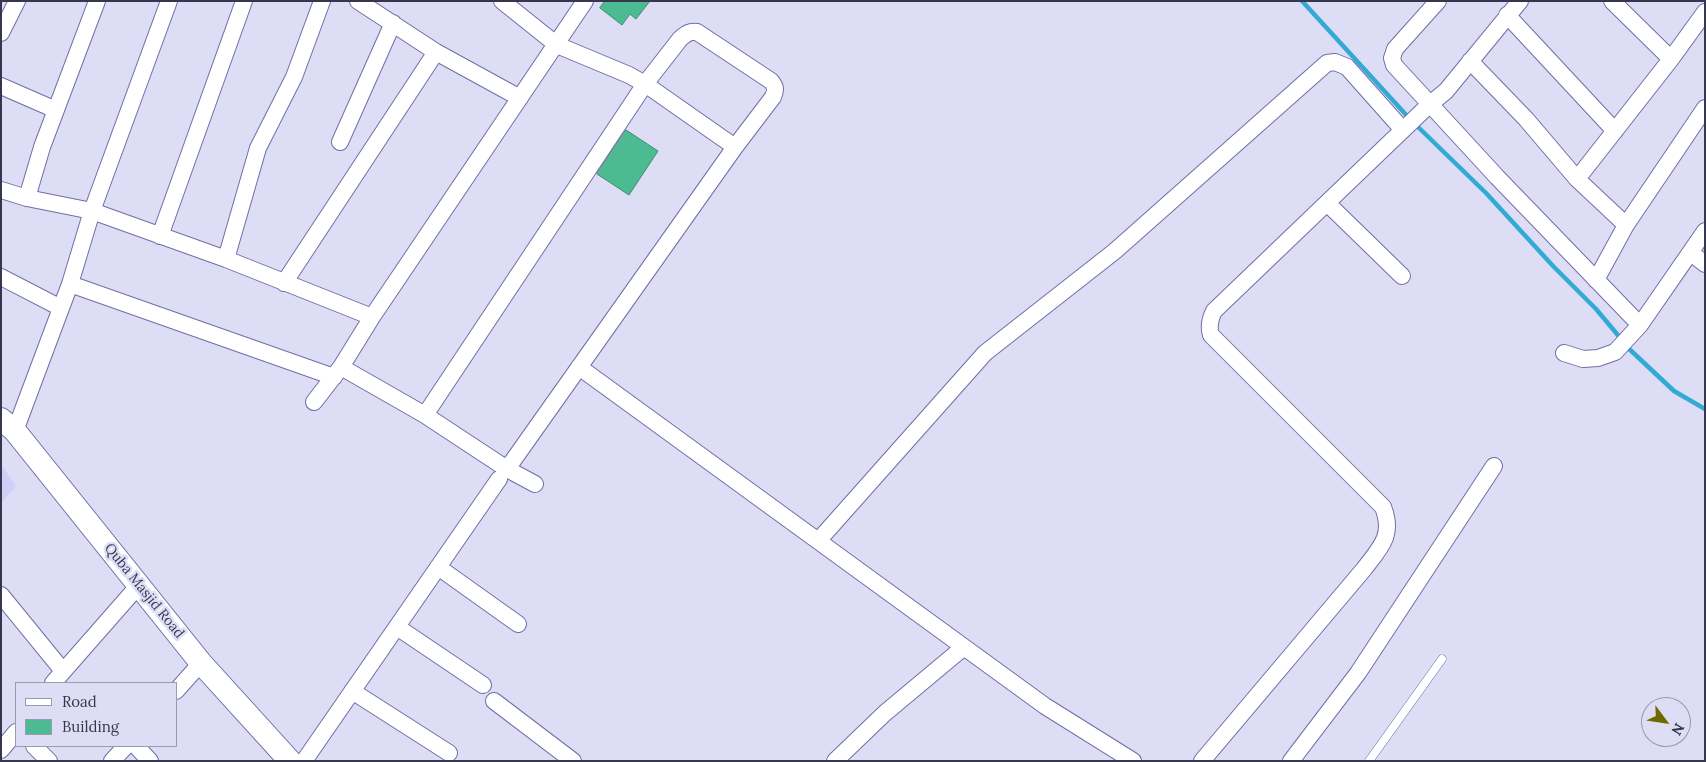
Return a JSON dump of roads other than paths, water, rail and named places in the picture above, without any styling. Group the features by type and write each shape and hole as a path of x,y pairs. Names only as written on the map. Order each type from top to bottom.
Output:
{"street":[{"path":"1,33 17,1"},
{"path":"27,198 42,147 97,1"},
{"path":"8,425 61,308 92,211 169,1"},
{"path":"160,236 244,1"},
{"path":"226,259 258,148 294,77 322,1"},
{"path":"358,1 436,52 520,98"},
{"path":"502,1 557,45 629,75 645,84 735,147"},
{"path":"314,402 337,372 585,1"},
{"path":"1438,1 1395,49 1392,58 1394,65 1426,108 1596,280 1632,335"},
{"path":"1202,761 1364,569 1381,548 1388,533 1388,520 1383,507 1211,335 1209,330 1211,317 1214,311 1446,91 1520,1"},
{"path":"1612,1 1671,59"},
{"path":"1577,179 1671,59 1705,12"},
{"path":"1507,15 1615,131"},
{"path":"340,142 393,23"},
{"path":"304,761 503,474 735,147 773,97 776,91 771,81 697,32 692,31 680,39 645,84 425,415"},
{"path":"284,283 436,52"},
{"path":"1470,61 1526,119 1577,179 1626,225"},
{"path":"818,541 985,353 1115,251 1328,63 1335,62 1347,67 1404,129"},
{"path":"1,86 56,110"},
{"path":"1596,280 1626,225 1705,108"},
{"path":"1,190 27,198 92,211 226,259 372,317"},
{"path":"1328,203 1402,276"},
{"path":"1564,353 1583,359 1598,358 1615,352 1632,335 1705,231"},
{"path":"1690,253 1705,264"},
{"path":"1,276 61,308"},
{"path":"70,284 337,372 425,415 503,474 536,484"},
{"path":"579,367 1044,706 1133,761"},
{"name":"Quba Masjid Road","path":"8,425 202,663 290,761"},
{"path":"1291,761 1358,673 1494,466"},
{"path":"438,567 518,624"},
{"path":"2,598 58,677 138,585"},
{"path":"397,627 483,685"},
{"path":"835,761 885,713 964,647"},
{"path":"178,689 202,663"},
{"path":"352,691 448,753"},
{"path":"494,701 573,761"},
{"path":"1,750 15,733"},
{"path":"35,747 49,761"},
{"path":"112,761 125,747"},
{"path":"137,747 150,761"}],"lane":[{"path":"1369,761 1442,660"}],"waterway":[{"path":"1302,1 1409,118"},
{"path":"1415,124 1486,193 1553,266 1596,309 1622,340"},
{"path":"1626,346 1674,391 1705,409"}]}
